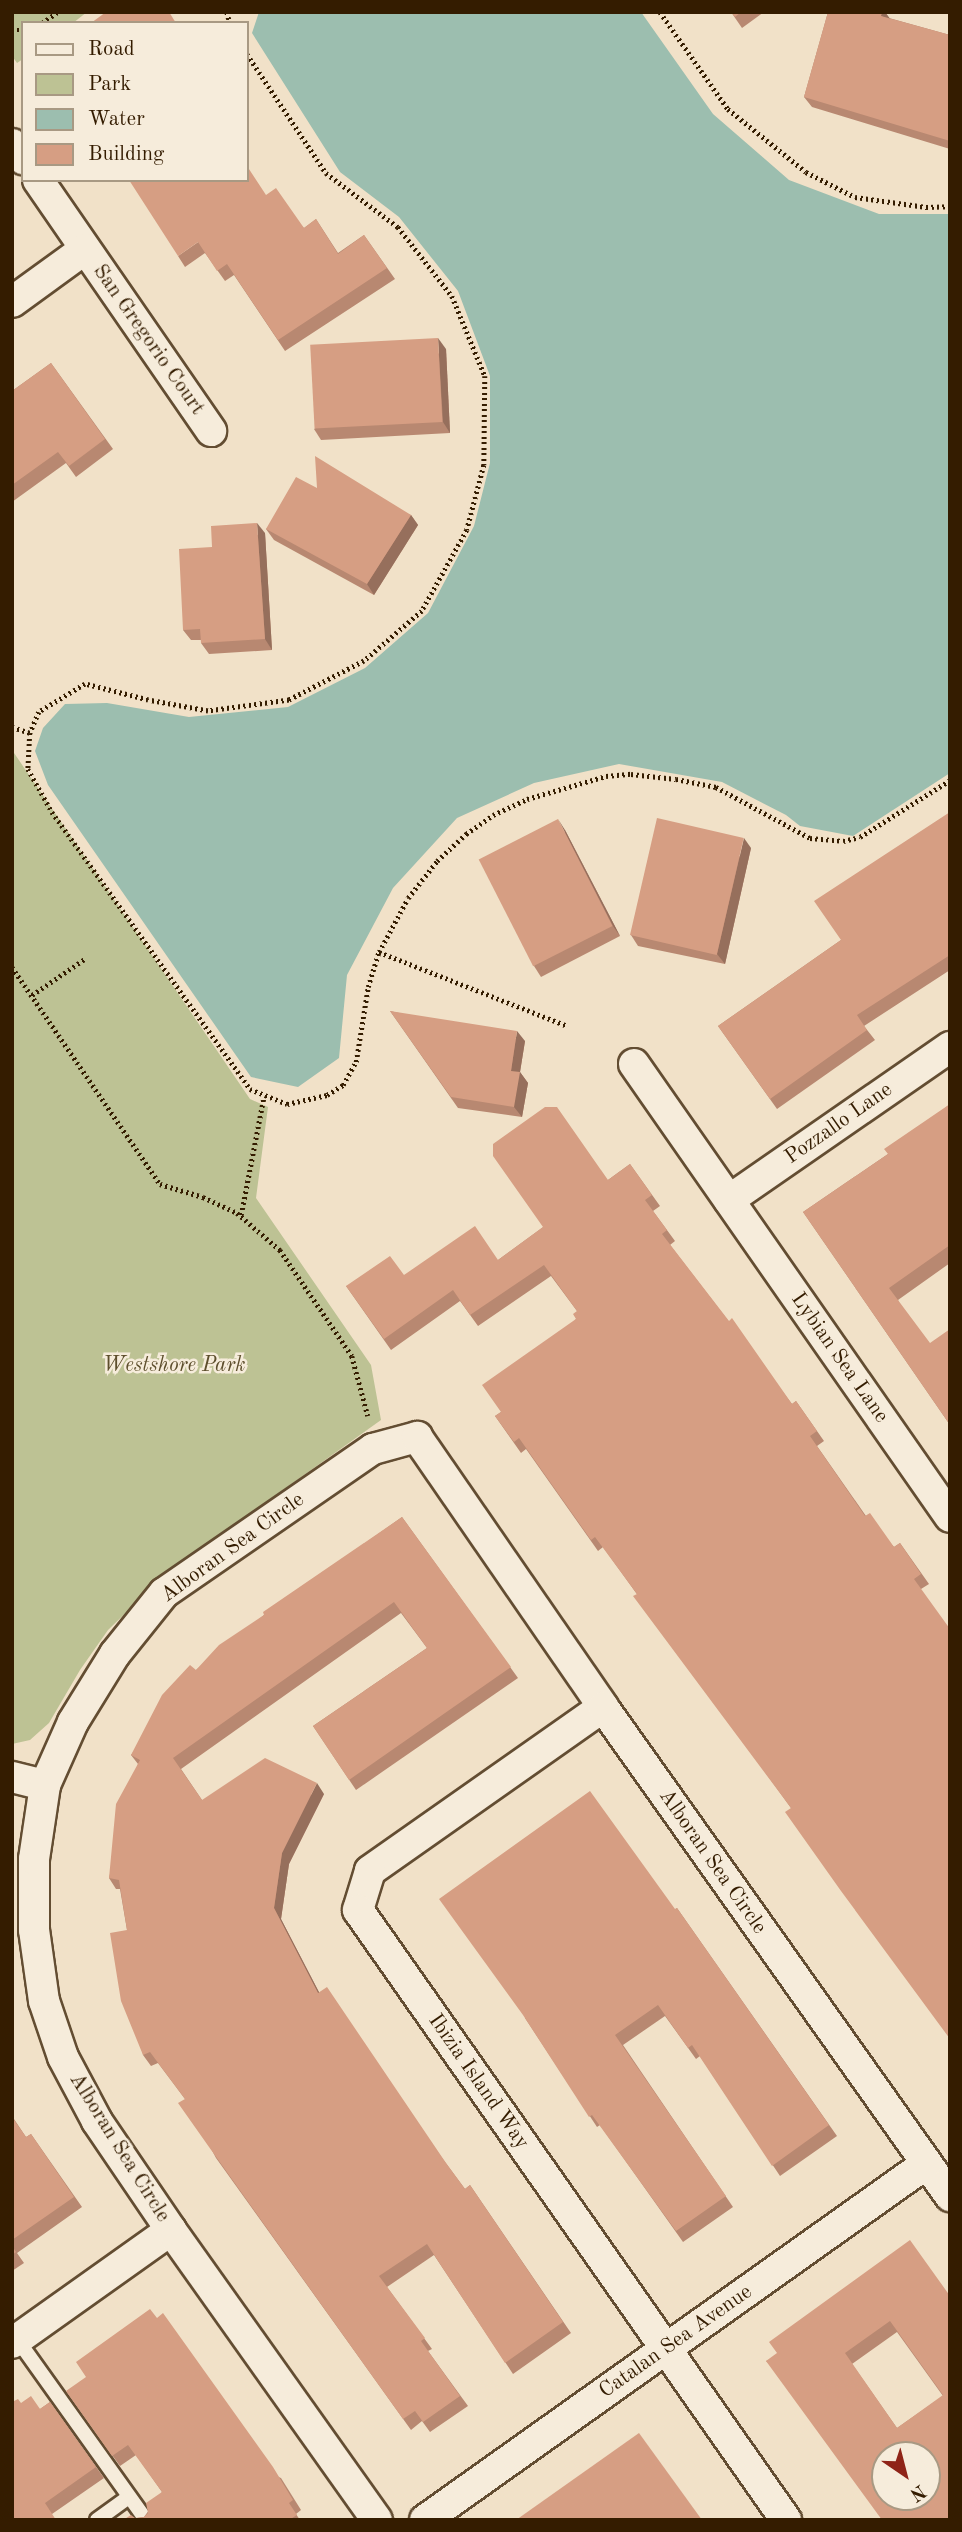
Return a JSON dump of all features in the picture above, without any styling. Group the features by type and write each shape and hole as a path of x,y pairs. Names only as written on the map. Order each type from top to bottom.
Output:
{"street":[{"name":"San Gregorio Court","path":"39,182 211,431"},
{"path":"12,302 85,249"},
{"name":"Pozzallo Lane","path":"729,1200 950,1048"},
{"name":"Lybian Sea Lane","path":"634,1064 950,1517"},
{"name":"Alboran Sea Circle","path":"377,2520 170,2230 97,2121 63,2057 44,2001 34,1930 34,1859 45,1785 73,1722 115,1654 164,1593 373,1449 417,1437 603,1707 950,2196"},
{"name":"Ibizia Island Way","path":"603,1707 370,1871 358,1910 786,2520"},
{"path":"12,1777 45,1785"},
{"name":"Catalan Sea Avenue","path":"425,2520 926,2164"},
{"path":"15,2341 170,2230"}],"lane":[{"path":"15,2341 146,2520"},
{"path":"97,2520 129,2497"}],"path":[{"path":"660,12 728,109 806,172 855,197 926,207 950,206"},
{"path":"248,56 326,173 398,227 452,296 485,376 484,465 467,530 422,611 364,661 289,700 208,711 148,701 85,684 39,712 30,733 28,769 52,812 250,1089 286,1104 309,1101 327,1095 343,1085 356,1062 368,987 379,952 408,898 437,861 466,834 493,815 550,790 631,774 716,787 810,838 843,841 860,837 950,780"},
{"path":"12,727 30,733"},
{"path":"379,952 568,1026"},
{"path":"32,995 86,958"},
{"path":"12,967 160,1184 203,1197 241,1216 280,1250 352,1356 368,1416"},
{"path":"241,1216 264,1096"}],"green space":[{"path":"12,12 87,12 76,21 21,21 21,60 17,63 12,56"},
{"name":"Westshore Park","path":"12,750 250,1099 268,1107 256,1198 371,1365 381,1420 168,1572 108,1630 80,1670 49,1723 30,1740 12,1744"}],"water":[{"path":"259,12 641,12 713,114 789,180 879,214 950,214 950,773 853,836 800,826 786,815 722,782 619,764 534,783 457,818 393,888 347,975 339,1058 298,1087 251,1077 48,785 35,751 43,728 65,704 107,703 189,717 288,707 365,668 428,613 474,526 490,463 490,376 458,291 399,217 340,172 252,33"}],"building":[{"path":"106,12 169,12 175,21 94,21"},
{"path":"828,12 882,12 881,16 950,35 950,141 804,97"},
{"path":"248,168 266,195 276,188 304,228 316,219 338,254 364,235 387,268 278,340 227,264 217,271 198,242 178,256 130,182 248,182"},
{"path":"438,338 442,422 315,429 310,345"},
{"path":"51,363 105,439 69,466 58,452 12,485 12,391"},
{"path":"315,456 411,515 367,584 266,529 296,477 317,488"},
{"path":"257,523 265,639 201,643 200,629 183,630 179,549 212,547 211,526"},
{"path":"950,812 950,955 857,1015 867,1030 770,1099 718,1026 841,940 814,901"},
{"path":"657,818 744,838 717,955 630,935"},
{"path":"558,819 612,926 533,966 479,859"},
{"path":"390,1011 517,1031 511,1071 520,1072 514,1107 451,1097"},
{"path":"950,1104 950,1245 889,1288 930,1343 950,1329 950,1425 803,1212 888,1154 884,1149"},
{"path":"545,1107 557,1107 608,1180 630,1164 652,1195 645,1200 667,1230 662,1234 729,1321 732,1318 792,1404 796,1401 817,1431 810,1436 865,1516 870,1513 894,1547 900,1543 921,1574 914,1579 950,1629 950,2039 785,1812 791,1808 633,1596 637,1594 595,1537 591,1540 519,1438 514,1442 495,1416 501,1412 482,1385 576,1319 573,1314 577,1311 544,1265 470,1315 453,1290 384,1339 346,1286 390,1256 404,1275 475,1226 498,1260 543,1227 493,1156 493,1144"},
{"path":"402,1517 511,1667 349,1780 313,1726 427,1648 394,1602 173,1758 202,1800 265,1758 317,1783 282,1853 274,1908 318,1993 327,1987 446,2163 465,2189 470,2185 563,2322 505,2363 427,2244 379,2276 425,2338 421,2341 460,2396 423,2422 415,2411 403,2419 178,2103 185,2099 150,2052 143,2055 121,2001 110,1933 127,1930 119,1880 109,1878 116,1804 140,1760 131,1755 162,1695 190,1665 196,1670 219,1645 264,1615 263,1612"},
{"path":"590,1791 675,1909 677,1908 829,2125 772,2166 692,2045 688,2048 658,2005 615,2035 726,2196 676,2231 592,2115 589,2117 523,2015 439,1899"},
{"path":"12,2117 26,2137 31,2134 74,2197 12,2240"},
{"path":"910,2240 950,2296 950,2520 882,2520 875,2511 941,2511 941,2441 871,2441 871,2505 766,2361 777,2353 769,2342","holes":["890,2321 943,2395 897,2428 845,2353"]},
{"path":"150,2309 157,2318 163,2313 273,2467 293,2500 289,2503 297,2515 289,2520 123,2520 131,2515 135,2518 144,2517 148,2513 146,2503 162,2492 128,2445 112,2456 66,2391 86,2377 76,2362"},
{"path":"31,2396 40,2409 50,2402 96,2467 45,2503 56,2520 12,2520 12,2402 18,2399 21,2403"},
{"path":"639,2433 702,2520 516,2520"}]}
